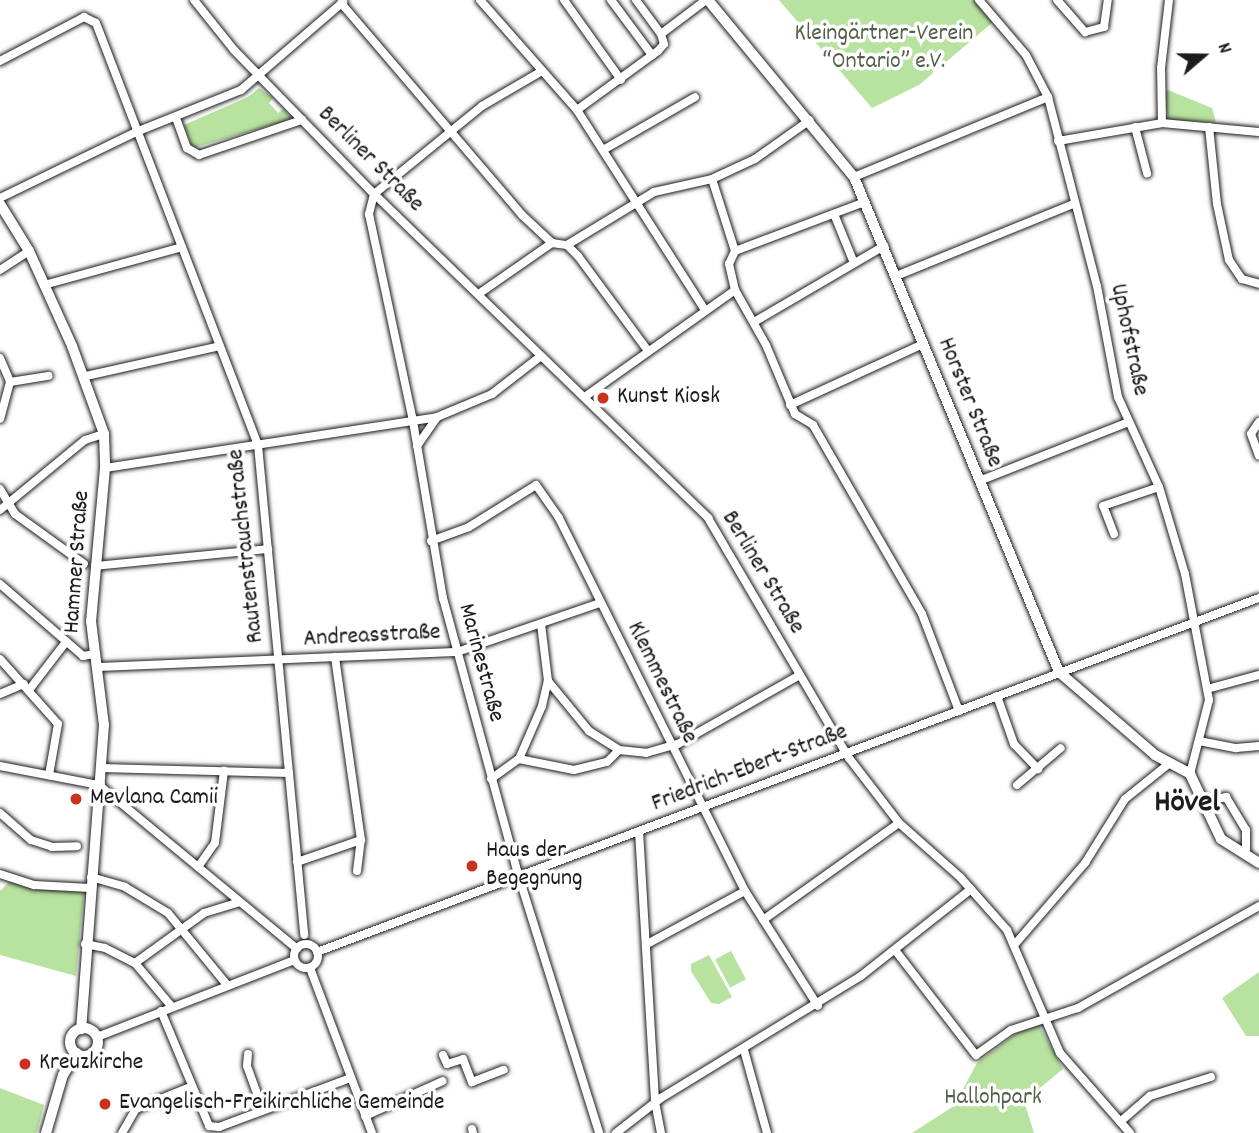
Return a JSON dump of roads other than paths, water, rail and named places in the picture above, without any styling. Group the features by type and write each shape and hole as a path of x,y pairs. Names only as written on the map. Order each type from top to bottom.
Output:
{"street":[{"name":"Berliner Straße","path":"194,0 260,75 374,194 480,293 708,518 845,754 899,823 971,889 1016,943 1043,1019 1062,1056 1130,1133"},
{"path":"480,0 577,110 705,310"},
{"path":"564,0 621,80"},
{"path":"611,0 652,55"},
{"path":"577,110 621,80 664,44 661,34 636,0"},
{"path":"661,34 707,0"},
{"name":"Horster Straße","path":"707,0 810,120 854,177 1059,672 1146,748 1190,774"},
{"name":"Uphofstraße","path":"979,0 1026,55 1048,97 1073,204 1097,286 1111,374 1129,422 1159,487 1196,621 1208,710 1190,774"},
{"path":"1058,0 1085,32 1104,27 1108,0"},
{"path":"1162,123 1161,68 1169,0"},
{"path":"0,198 136,132 241,90 343,2 522,215 552,243 567,245 635,203 670,186 712,179 755,159 810,120"},
{"name":"Rautenstrauchstraße","path":"0,61 89,17 96,23 258,445 304,935"},
{"path":"374,194 499,93 542,71"},
{"path":"603,150 695,97"},
{"path":"854,177 1048,97"},
{"path":"176,118 187,148 199,155 302,120"},
{"path":"1058,141 1162,123 1259,132"},
{"path":"1135,127 1147,173"},
{"path":"1209,127 1217,204 1229,260 1242,279 1259,284"},
{"path":"712,179 735,251 729,264 735,290 754,322 790,405 798,417 813,425 922,614 959,710"},
{"name":"Marinestraße","path":"374,194 369,214 413,421 431,541 457,652 519,877 599,1133"},
{"path":"735,251 865,202"},
{"name":"Hammer Straße","path":"0,204 29,251 86,376 104,434 105,468 90,565 91,621 103,710 101,768 94,881 85,944 81,1028 71,1041 77,1054"},
{"path":"896,276 1073,204"},
{"path":"834,214 854,263"},
{"path":"480,293 552,243"},
{"path":"567,245 648,351"},
{"path":"44,285 182,247"},
{"path":"754,322 884,247"},
{"path":"0,270 29,251"},
{"path":"586,396 735,290"},
{"path":"790,405 923,344"},
{"path":"86,376 220,346"},
{"path":"105,468 437,417 492,394 541,356"},
{"path":"0,358 10,382 0,419"},
{"path":"10,382 49,376"},
{"path":"417,446 437,417"},
{"path":"979,481 1129,422"},
{"path":"1259,422 1251,434 1259,456"},
{"path":"0,510 85,440 104,434"},
{"name":"Klemmestraße","path":"431,541 469,527 536,485 559,519 701,808 745,891 818,1006"},
{"path":"1114,534 1103,506 1159,487"},
{"path":"0,489 15,514 90,565 268,549"},
{"path":"0,584 83,656 94,654"},
{"name":"Friedrich-Ebert-Straße","path":"317,952 1259,598"},
{"name":"Andreasstraße","path":"97,667 457,652 600,603"},
{"path":"491,779 519,759 548,681 541,624"},
{"path":"0,694 27,687 66,642"},
{"path":"335,657 361,840 357,872"},
{"path":"0,659 58,724 49,775"},
{"path":"548,681 575,718 619,750 646,753 671,747 800,675"},
{"path":"1207,689 1259,675"},
{"path":"997,696 1014,744 1038,769"},
{"path":"1199,741 1236,748 1259,746"},
{"path":"1017,785 1061,748"},
{"path":"519,759 574,770 607,762 619,750"},
{"path":"1016,943 1085,863 1125,799 1170,763"},
{"path":"0,766 99,785 297,948"},
{"path":"101,768 289,773"},
{"path":"198,867 215,843 224,771"},
{"path":"1190,774 1221,839 1246,852 1259,863"},
{"path":"1203,802 1226,797 1246,831 1246,852"},
{"path":"0,813 31,841 52,847 77,846"},
{"path":"763,920 899,823"},
{"path":"639,831 655,1102 661,1133"},
{"path":"297,862 361,840"},
{"path":"0,874 34,885 94,881 144,896 183,926 228,986"},
{"path":"616,1133 655,1102 818,1006 895,950 971,889"},
{"path":"647,944 745,891"},
{"path":"135,963 204,913 239,902"},
{"path":"895,950 976,1055 1010,1030 1078,1008 1259,906"},
{"path":"85,944 105,948 135,963 172,1007"},
{"path":"297,948 309,944 317,952 317,961 310,968"},
{"path":"295,960 297,948"},
{"path":"97,1037 295,960 310,968 372,1133"},
{"path":"161,1011 190,1087 209,1126 263,1110 351,1078"},
{"path":"81,1028 97,1037"},
{"path":"47,1133 64,1075 77,1054 92,1054 97,1037"},
{"path":"744,1050 767,1133"},
{"path":"248,1054 247,1066 263,1110"},
{"path":"443,1055 447,1065 463,1059 472,1082 504,1070"},
{"path":"1120,1122 1150,1096 1211,1077"},
{"path":"365,1116 443,1082"},
{"path":"122,1133 139,1107 190,1087"}],"place":[{"name":"Kunst Kiosk","path":"603,398"},
{"name":"Mevlana Camii","path":"76,799"},
{"name":"Haus der Begegnung","path":"472,866"},
{"name":"Kreuzkirche","path":"25,1064"},
{"name":"Evangelisch-Freikirchliche Gemeinde","path":"105,1104"}],"district":[{"name":"Hövel","path":"1187,804"}],"park label":[{"name":"Kleingärtner-Verein “Ontario” e.V.","path":"884,49"},
{"name":"Hallohpark","path":"993,1099"}]}
